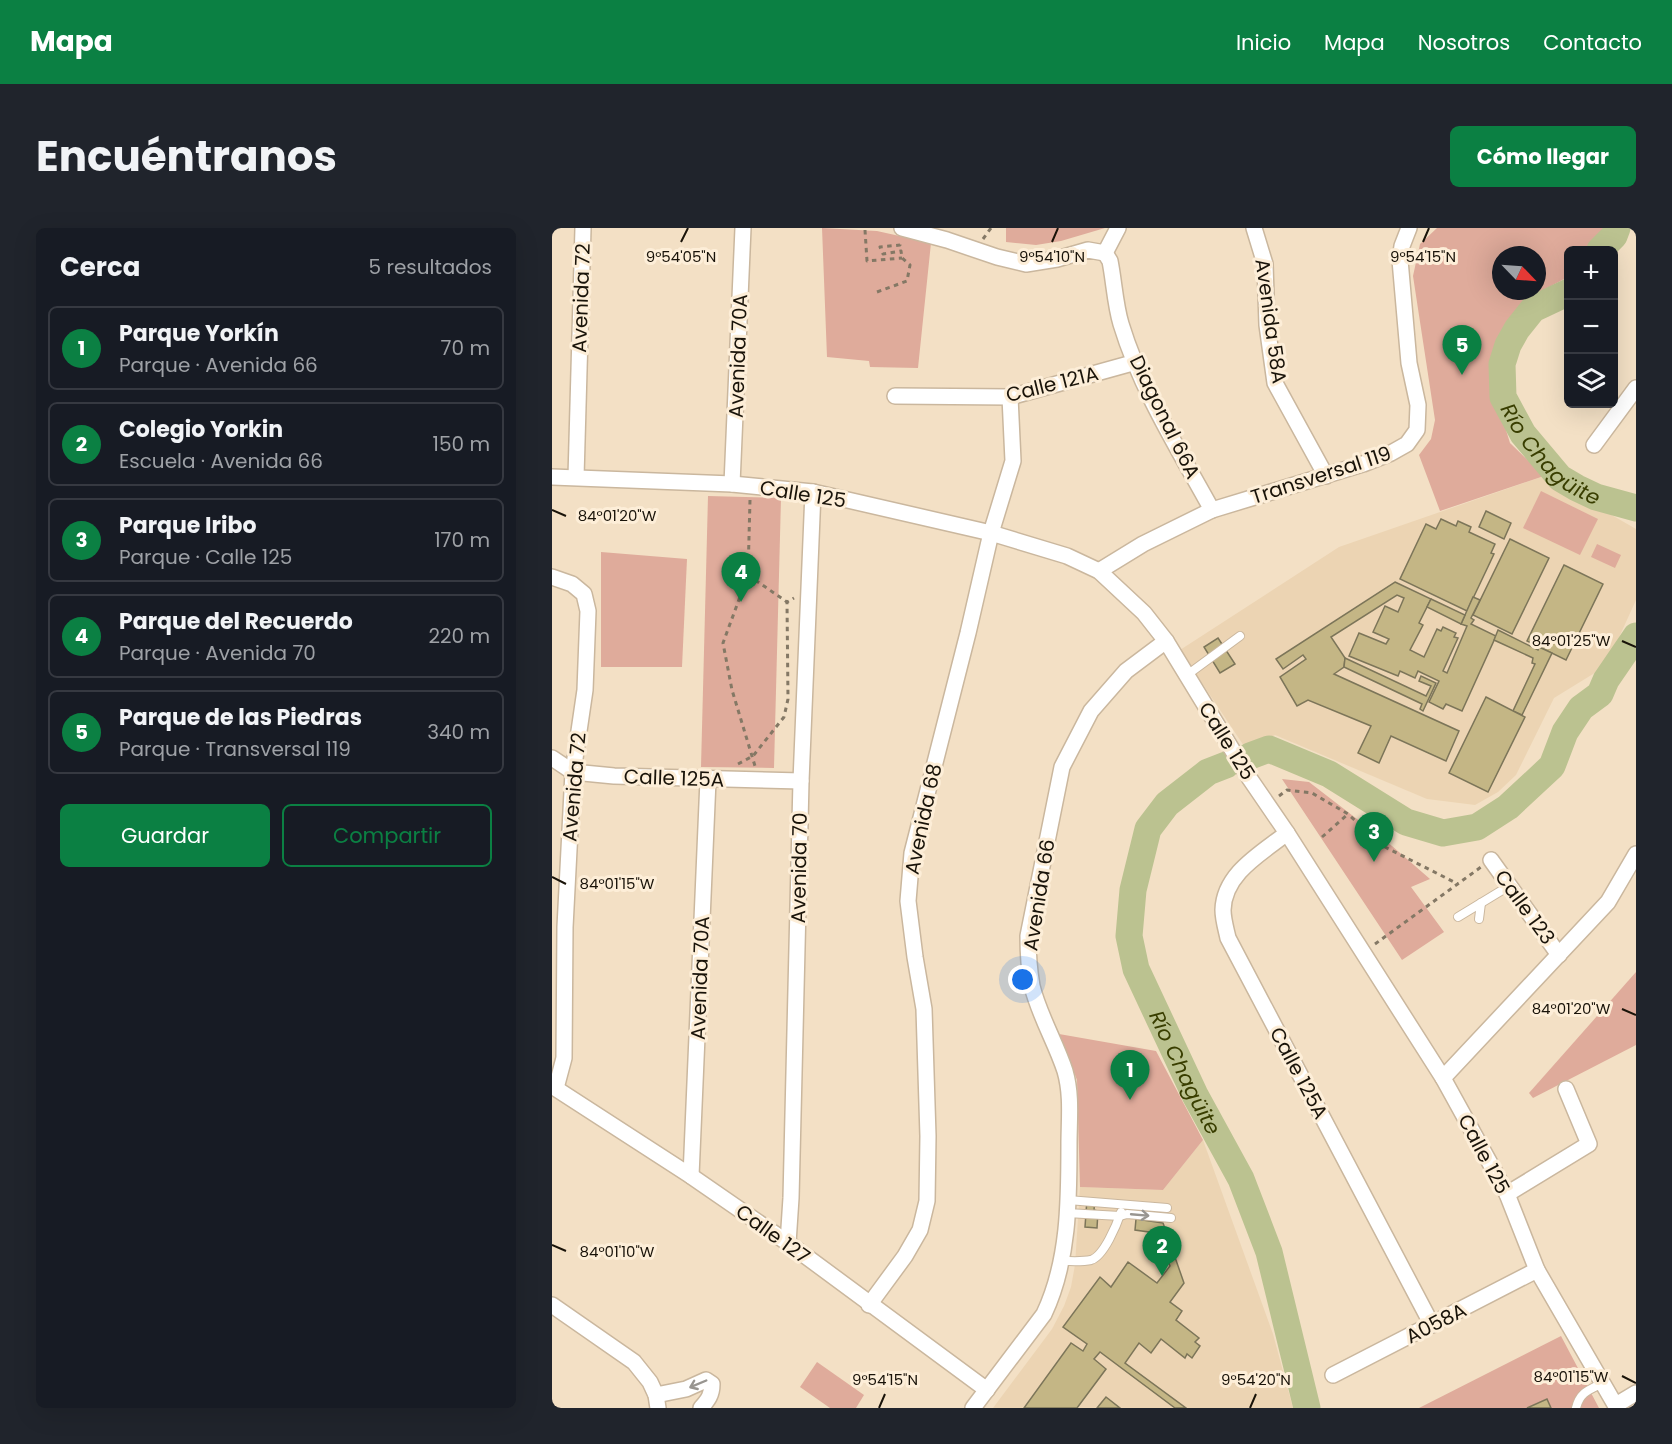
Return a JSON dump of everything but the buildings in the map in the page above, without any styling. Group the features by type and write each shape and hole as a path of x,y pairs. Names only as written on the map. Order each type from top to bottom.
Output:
{"street":[{"name":"Avenida 72","path":"576,477 583,228"},
{"name":"Avenida 70A","path":"732,484 743,228"},
{"path":"901,232 947,240 1026,264 1057,259 1088,250 1105,253 1118,228"},
{"name":"Avenida 58A","path":"1254,228 1265,264 1267,325 1275,383 1326,476"},
{"name":"Transversal 119","path":"1099,571 1143,544 1212,510 1326,476 1392,453 1407,444 1417,430 1418,405 1409,363 1400,260 1402,246 1409,228"},
{"name":"Diagonal 66A","path":"1105,253 1110,261 1121,323 1136,362 1159,415 1212,510"},
{"name":"Calle 121A","path":"895,396 1010,397 1136,362"},
{"path":"1594,445 1636,388"},
{"name":"Avenida 68","path":"869,1305 905,1256 920,1230 927,1201 928,1136 924,1009 908,901 912,853 991,534 1013,460 1010,397"},
{"name":"Calle 125","path":"552,477 732,484 813,492 991,534 1067,556 1099,571 1144,613 1166,641 1443,1078 1507,1194 1538,1270 1617,1406"},
{"name":"Avenida 70","path":"788,1243 801,781 813,492"},
{"name":"Avenida 72","path":"552,578 572,584 584,594 588,611 585,690 573,772 558,923 564,1058 554,1087"},
{"name":"Avenida 66","path":"973,1408 1044,1314 1052,1297 1062,1261 1067,1207 1070,1095 1065,1071 1033,988 1028,959 1029,936 1062,767 1091,711 1126,671 1166,641"},
{"name":"Calle 125A","path":"552,758 573,772 614,776 801,781"},
{"name":"Avenida 70A","path":"691,1176 708,780"},
{"name":"Calle 125A","path":"1287,833 1243,868 1228,887 1223,910 1228,938 1432,1325"},
{"path":"1443,1078 1608,902 1636,854"},
{"name":"Calle 123","path":"1491,860 1559,955"},
{"name":"Calle 127","path":"554,1087 691,1176 788,1243 987,1390"},
{"path":"1507,1194 1589,1144 1566,1089"},
{"name":"A058A","path":"1334,1375 1538,1270"},
{"path":"552,1305 634,1362 647,1376 657,1401 706,1380 712,1384 710,1397 701,1408"},
{"path":"1617,1406 1636,1394"}],"lane":[{"path":"1187,675 1240,636"},
{"path":"1458,916 1509,886"},
{"path":"1479,919 1481,903"},
{"path":"1062,1261 1092,1259 1098,1255 1116,1228 1124,1205"},
{"path":"1067,1207 1124,1205 1167,1208"},
{"path":"1067,1207 1120,1216 1127,1214 1171,1218"},
{"path":"1576,1408 1584,1392 1604,1382"}],"path":[{"path":"866,230 867,261 902,258"},
{"path":"877,292 907,281 910,265 902,258 900,251 883,254 880,247 900,245 901,232"},
{"path":"750,486 748,575 723,643 732,690 756,768"},
{"path":"748,575 787,602"},
{"path":"787,602 809,591"},
{"path":"725,780 726,772 753,756 784,717 787,706 787,602"},
{"path":"1267,803 1287,790 1312,793 1348,814 1383,846 1458,884"},
{"path":"1322,837 1348,814"},
{"path":"1364,952 1491,860"}],"shaded area":[{"path":"822,228 877,231 931,243 918,368 870,367 869,361 827,357"},
{"path":"1006,228 1105,228 1061,241 1036,245 1006,242"},
{"path":"1437,228 1605,228 1588,246 1564,246 1564,279 1546,289 1546,246 1492,246 1492,300 1530,300 1512,315 1496,348 1497,401 1510,443 1544,476 1440,511 1419,455 1431,439 1435,420 1413,276 1420,244"},
{"path":"1544,476 1636,529 1636,600 1606,666 1554,698 1516,775 1498,792 1475,805 1427,799 1275,735 1246,749 1180,650 1339,547"},
{"path":"1541,491 1598,519 1580,555 1523,528"},
{"path":"708,496 781,498 774,768 701,767"},
{"path":"1597,544 1621,555 1615,568 1591,557"},
{"path":"601,552 687,559 682,667 601,667"},
{"path":"1282,779 1309,782 1392,846 1430,879 1411,887 1444,932 1402,960"},
{"path":"1636,972 1636,1045 1533,1098 1529,1093"},
{"path":"1059,1034 1156,1051 1203,1140 1163,1190 1080,1187 1077,1080"},
{"path":"1203,1140 1273,1334 1293,1408 993,1408 1052,1329 1064,1306 1071,1287 1075,1265 1080,1187 1163,1190"},
{"path":"1561,1336 1599,1408 1551,1408 1546,1399 1527,1408 1419,1408"},
{"path":"817,1362 864,1395 856,1408 830,1408 800,1387"}],"waterway":[{"name":"Río Chagüite","path":"1604,246 1614,236 1617,228"},
{"name":"Río Chagüite","path":"1564,294 1533,309 1517,329 1508,345 1502,364 1503,397 1523,434 1560,478 1596,497 1636,508"},
{"name":"Río Chagüite","path":"1250,756 1269,749 1329,774 1406,822 1443,833 1477,827 1508,807 1552,766 1565,732 1581,708 1600,694 1606,680 1636,636"},
{"name":"Río Chagüite","path":"1226,765 1208,772 1167,804 1148,829 1133,890 1129,936 1136,969 1195,1095 1241,1179 1269,1252 1307,1408"}],"place":[{"name":"Parque de las Piedras","path":"1462,375"},
{"name":"Parque del Recuerdo","path":"741,602"},
{"name":"Parque Iribo","path":"1374,862"},
{"name":"Parque Yorkín","path":"1130,1100"},
{"name":"Colegio Yorkin","path":"1162,1276"}]}
